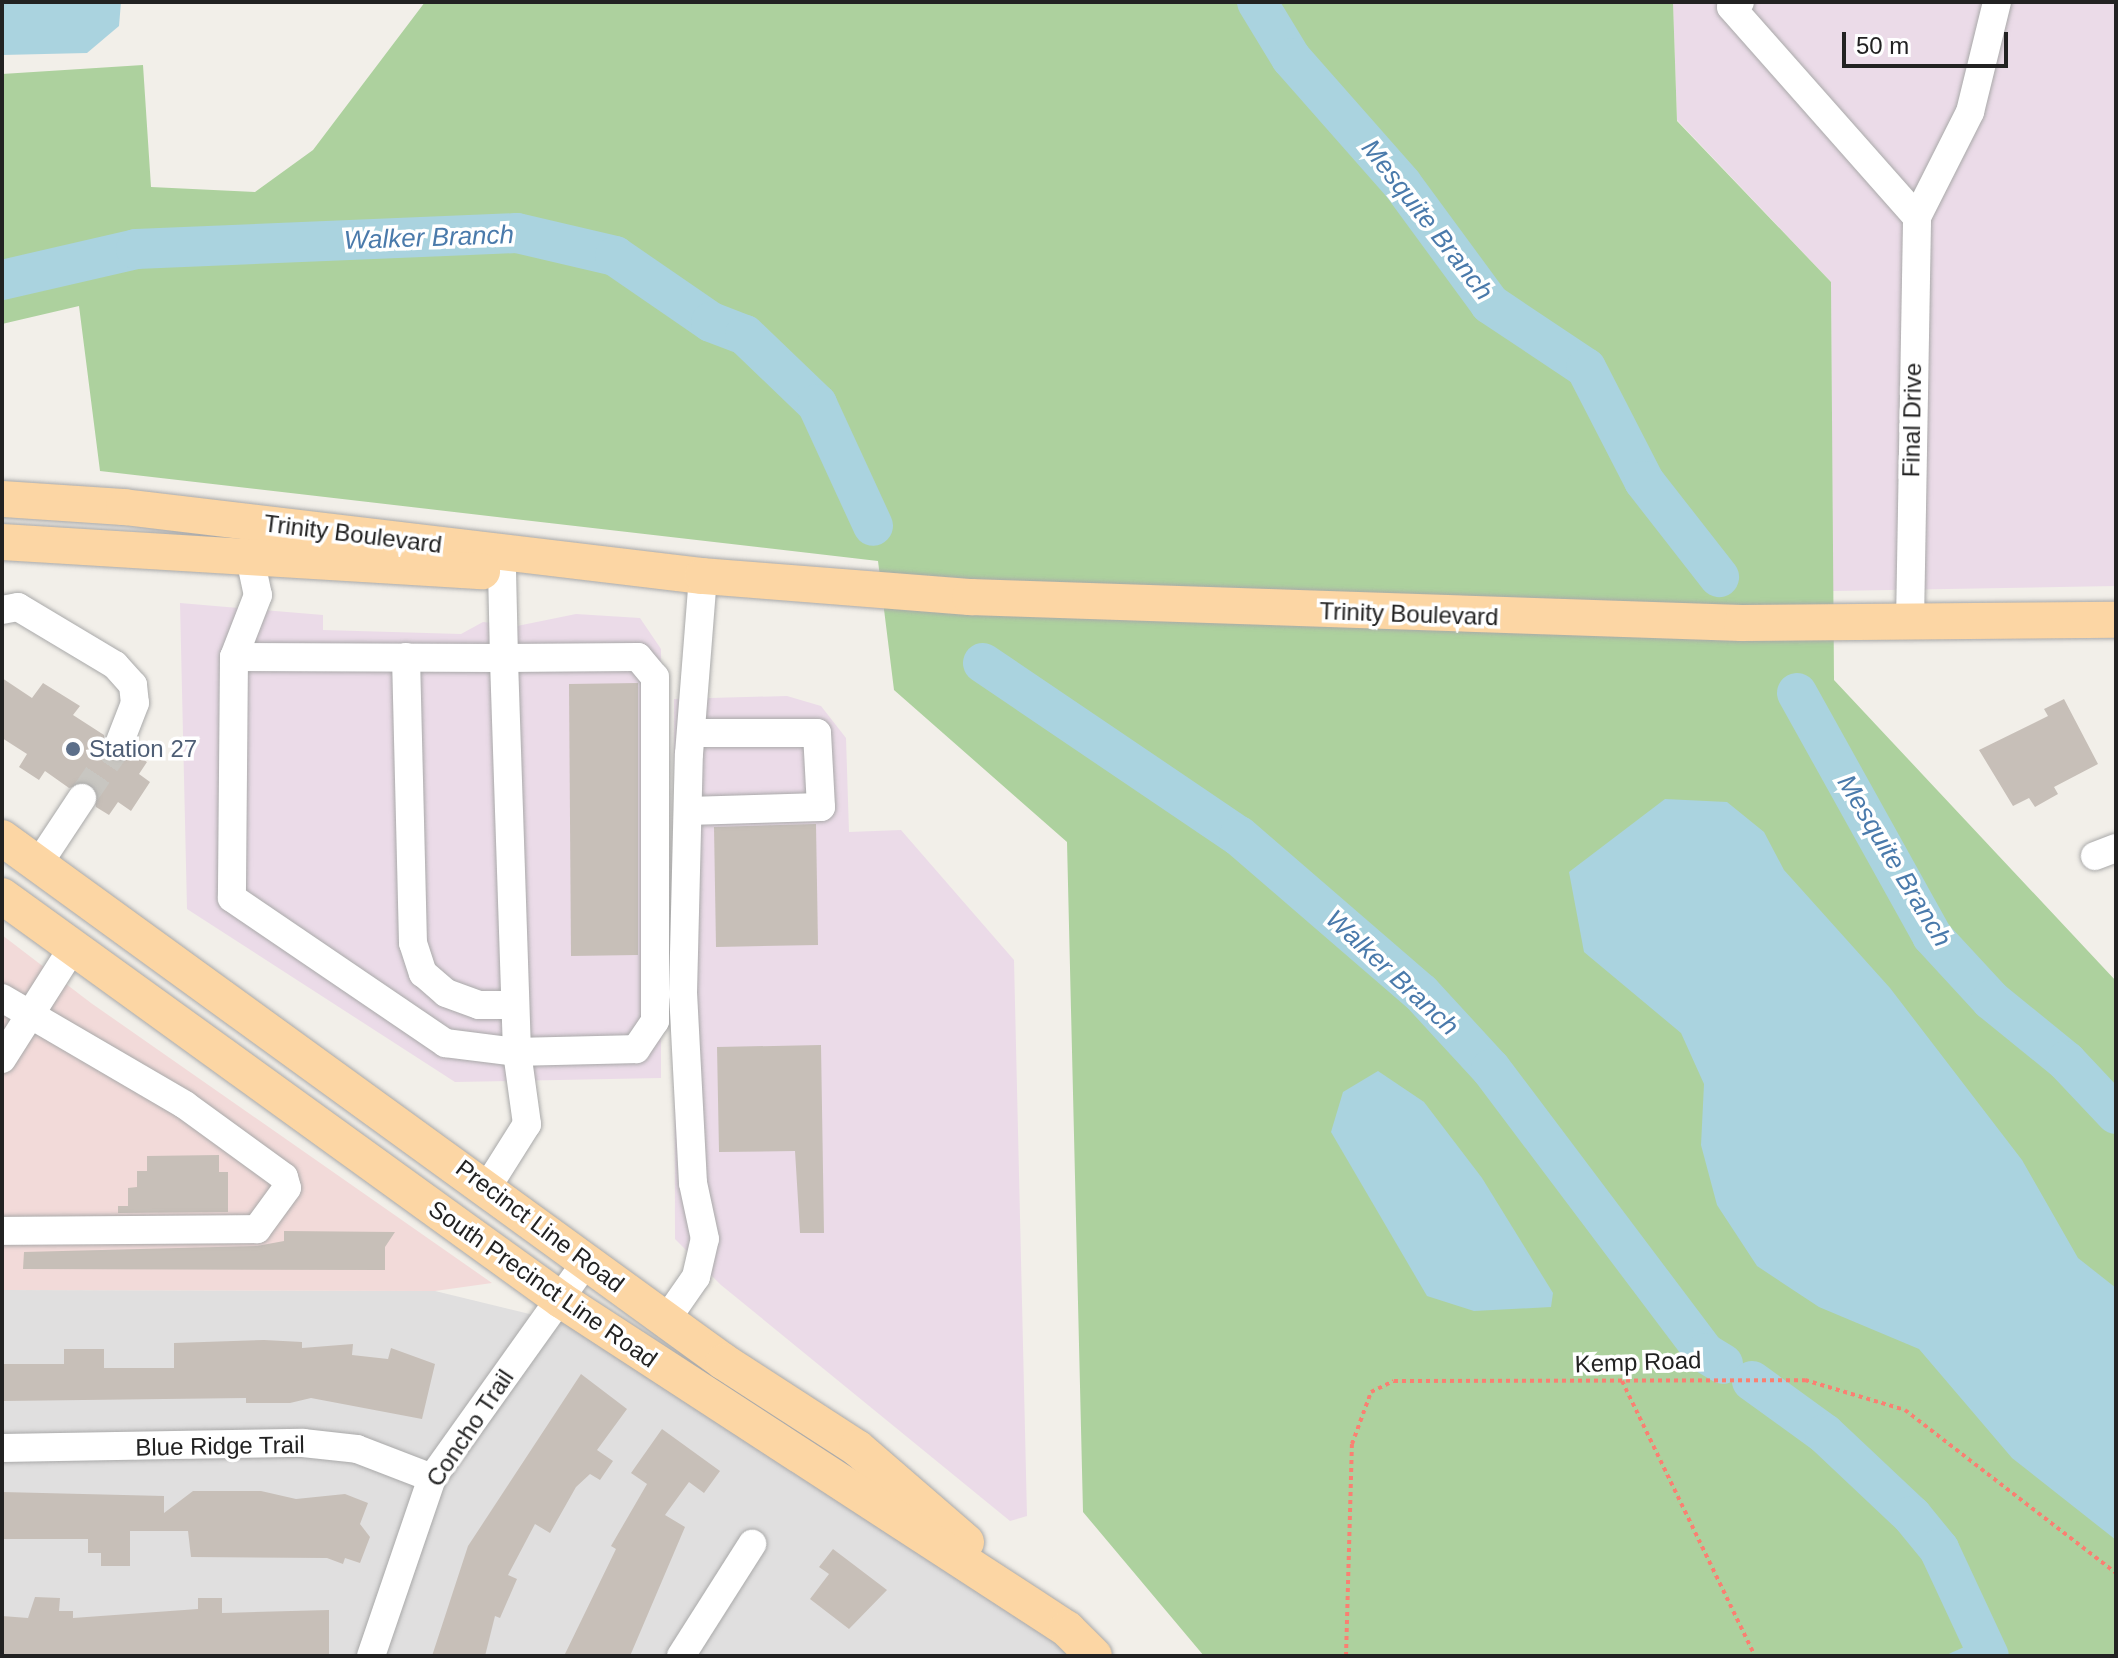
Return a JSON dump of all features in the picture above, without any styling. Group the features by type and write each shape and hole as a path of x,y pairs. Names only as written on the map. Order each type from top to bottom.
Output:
{"main road":[{"name":"Trinity Boulevard","path":"2,499 124,507 703,576 970,597 1694,622 2116,620"},
{"name":"Trinity Boulevard","path":"2,542 502,572 703,576"},
{"name":"Precinct Line Road","path":"2,838 488,1186 666,1320 857,1448 1067,1629"},
{"path":"4,897 39,863"},
{"name":"South Precinct Line Road","path":"4,897 561,1300 1067,1629 1094,1656"},
{"path":"73,947 80,935 101,934 328,1093 370,1101"}],"street":[{"path":"1734,4 1917,217 1970,112 1997,2"},
{"name":"Final Drive","path":"1910,623 1917,217"},
{"path":"234,657 638,657 655,677 655,1021 636,1049 517,1052 445,1043 232,898 234,657 258,595 250,558"},
{"path":"488,1186 527,1124 517,1052 502,572"},
{"path":"666,1320 696,1277 705,1239 693,1183 683,994 691,733 703,576"},
{"path":"2,610 18,607 115,665 133,685 135,703 119,744"},
{"path":"406,657 413,943 423,973 446,993 479,1005 515,1005"},
{"path":"688,811 821,807 817,733 691,733"},
{"path":"39,863 82,798"},
{"path":"2,1059 73,947"},
{"path":"2,998 185,1105 284,1177 287,1188 257,1229 2,1231"},
{"name":"Concho Trail","path":"371,1656 432,1478 586,1262"},
{"name":"Blue Ridge Trail","path":"2,1448 303,1443 357,1449 432,1478"},
{"path":"681,1656 752,1544"}],"path":[{"name":"Kemp Road","path":"1346,1656 1352,1444 1371,1392 1394,1381 1805,1380 1905,1410 2116,1573"},
{"path":"1622,1381 1755,1656"}],"shaded area":[{"path":"1673,2 2116,2 2116,586 1833,591 1831,282 1677,120"},
{"path":"180,603 323,615 323,630 461,634 483,622 517,626 576,614 640,618 661,649 661,1078 455,1082 187,909"},
{"path":"787,696 821,706 846,738 849,832 901,830 1014,960 1027,1516 1010,1521 721,1285 675,1239 674,699"},
{"path":"2,935 91,1003 492,1283 435,1291 2,1290"},
{"path":"2,1290 435,1291 600,1331 1081,1656 2,1656"}],"green space":[{"path":"425,2 1673,2 1677,121 1831,282 1834,680 2116,981 2116,1656 1204,1656 1083,1512 1067,842 894,690 878,561 100,471 79,306 2,324 2,74 143,65 151,187 255,192 313,150"}],"water":[{"path":"2,2 121,2 119,26 87,53 2,55"},
{"path":"1665,799 1727,802 1764,832 1784,870 1890,988 2022,1160 2078,1258 2116,1288 2116,1540 2012,1458 1919,1349 1819,1307 1757,1266 1717,1205 1701,1145 1704,1084 1681,1033 1584,952 1569,872"},
{"path":"1378,1071 1424,1102 1482,1178 1553,1293 1551,1307 1474,1311 1427,1296 1331,1132 1343,1092"}],"building":[{"name":"Station 27","path":"2,678 32,698 43,683 80,706 73,715 104,735 106,755 121,761 133,753 147,762 139,774 150,782 131,811 118,802 109,815 96,807 91,783 69,788 45,771 39,780 19,767 27,754 2,738"},
{"path":"638,683 638,955 571,956 569,684"},
{"path":"2064,699 2098,764 2054,787 2058,794 2035,807 2029,798 2013,806 1979,750 2048,716 2044,709"},
{"path":"816,824 818,945 716,947 714,827"},
{"path":"821,1045 824,1233 800,1233 795,1151 719,1152 717,1047"},
{"path":"219,1155 219,1172 228,1172 228,1212 118,1213 118,1206 128,1206 128,1188 137,1187 137,1171 147,1171 147,1156"},
{"path":"284,1231 395,1232 385,1247 385,1270 23,1269 24,1252 257,1246 284,1241"},
{"path":"302,1342 302,1348 353,1344 352,1355 388,1359 391,1348 435,1364 422,1419 311,1398 290,1403 246,1403 246,1398 2,1401 2,1364 64,1364 64,1349 104,1349 104,1368 174,1368 174,1343"},
{"path":"581,1374 627,1409 597,1450 613,1461 600,1480 590,1474 576,1487 550,1533 535,1524 508,1575 517,1579 500,1618 495,1616 485,1656 432,1656 468,1546"},
{"path":"662,1429 720,1471 704,1493 689,1482 665,1515 685,1527 630,1656 564,1656 616,1549 611,1546 647,1484 631,1473"},
{"path":"193,1491 261,1491 296,1499 345,1494 368,1503 360,1524 370,1537 360,1563 345,1558 343,1564 327,1558 191,1557 188,1531 130,1531 130,1566 101,1566 101,1553 88,1553 88,1539 2,1539 2,1492 164,1496 164,1513"},
{"path":"833,1549 887,1590 849,1629 810,1599 829,1574 819,1567"},
{"path":"35,1597 60,1598 59,1611 73,1611 73,1618 198,1609 198,1598 222,1598 222,1613 329,1610 329,1656 2,1656 2,1616 28,1618"}],"waterway":[{"name":"Mesquite Branch","path":"1257,2 1291,58 1402,184 1490,304 1586,368 1644,481 1719,577"},
{"name":"Walker Branch","path":"2,280 136,249 517,233 615,256 711,322 745,335 817,404 873,526"},
{"name":"Walker Branch","path":"983,663 1239,836 1421,993 1491,1069 1705,1353 1723,1364"},
{"name":"Mesquite Branch","path":"1797,693 1932,936 1991,1000 2066,1061 2116,1114"},
{"name":"Walker Branch","path":"1752,1381 1825,1434 1912,1516 1939,1549 1989,1656"},
{"path":"1951,1656 1984,1641"}],"tunnel":[{"path":"82,798 119,744"}],"place":[{"name":"Station 27","path":"73,749"}]}
